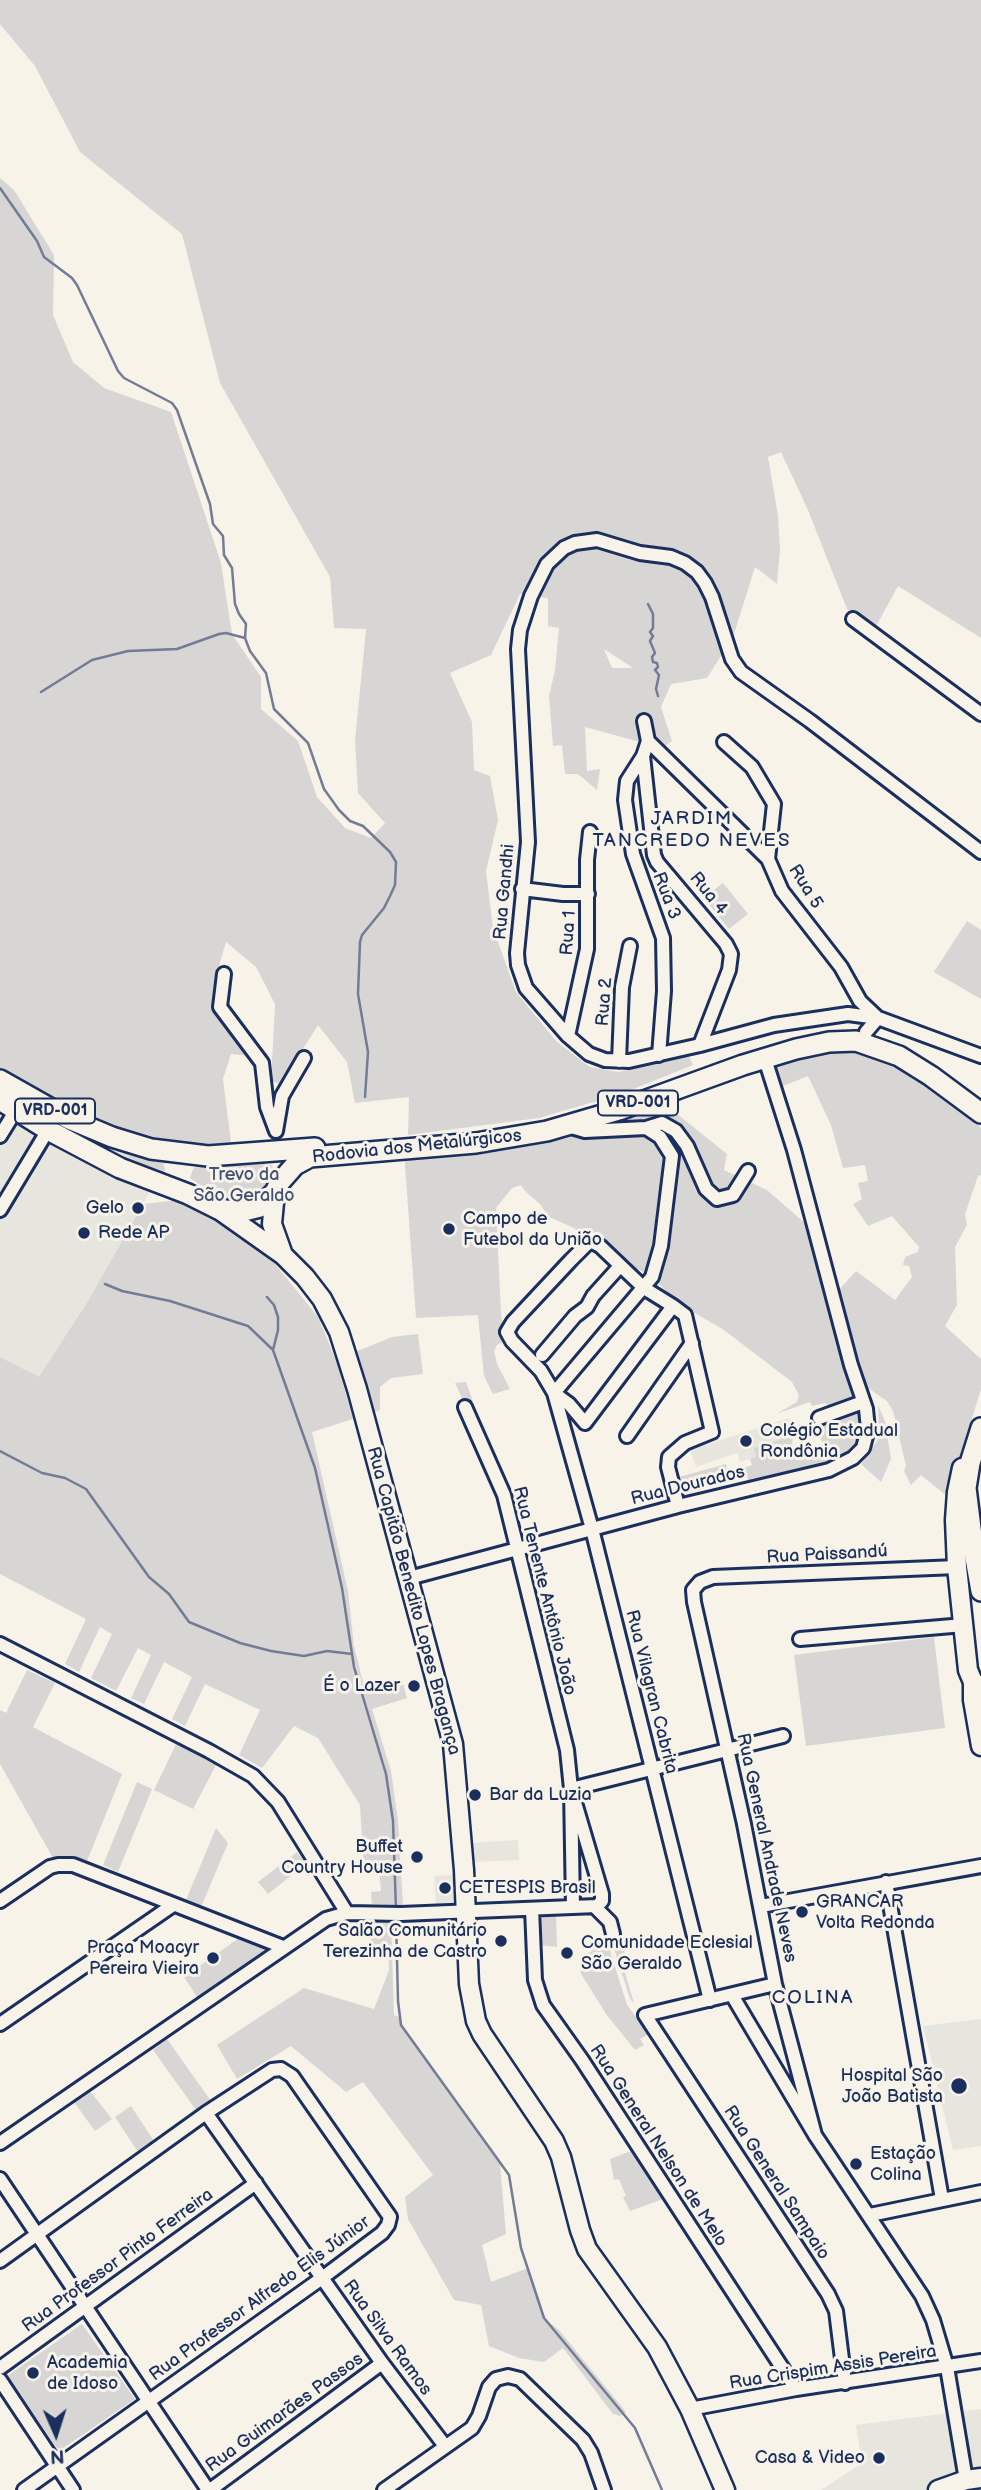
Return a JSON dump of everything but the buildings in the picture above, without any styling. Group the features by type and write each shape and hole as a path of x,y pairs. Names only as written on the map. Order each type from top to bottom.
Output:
{"main road":[{"name":"Rodovia dos Metalúrgicos","path":"0,1080 69,1119 112,1137 150,1149 188,1155 225,1156 473,1134 532,1125 617,1103 807,1034 872,1025 962,1088 981,1112"},
{"name":"Rodovia dos Metalúrgicos","path":"278,1187 299,1161 315,1155 476,1143 531,1135 619,1110 765,1059 828,1042 856,1041 870,1044 913,1064 981,1112"},
{"name":"Rua Capitão Benedito Lopes Bragança","path":"8,1105 48,1130 120,1168 188,1194 218,1209 283,1255 314,1287 339,1332 358,1389 453,1744 470,1993 479,2028 554,2141 587,2249 657,2347 690,2409 725,2490"},
{"path":"276,1152 280,1164 278,1187"},
{"name":"Rua Capitão Benedito Lopes Bragança","path":"218,1209 240,1212 253,1210 260,1207 278,1187"},
{"name":"Rua Capitão Benedito Lopes Bragança","path":"278,1187 272,1224 283,1255"},
{"path":"979,1434 981,1518"},
{"path":"979,1434 962,1467 955,1520 967,1664 977,1684 973,1700 981,1746"},
{"path":"979,1434 966,1488 981,1591"},
{"path":"967,1664 970,1657 981,1650"},
{"path":"938,2490 974,2479"}],"street":[{"name":"Rua Gandhi","path":"981,852 810,721 741,672 732,659 708,590 697,572 685,563 671,557 640,553 597,540 575,543 556,555 539,578 520,630 518,649 528,842 517,943 518,965 526,988 568,1035 589,1054 605,1060 619,1061 659,1055 799,1020 848,1014 872,1025 981,1056"},
{"path":"853,619 981,714"},
{"path":"643,721 648,741"},
{"name":"Rua 4","path":"648,741 643,756 651,837 657,862 678,884 731,954 729,970 700,1045"},
{"name":"Rua 5","path":"648,741 768,859 782,891 841,967 872,1025"},
{"path":"724,742 752,768 774,804 768,859"},
{"name":"Rua 3","path":"643,756 627,781 625,800 633,854 663,938 664,991 659,1055"},
{"name":"Rua 1","path":"568,1035 587,949 590,832"},
{"path":"522,889 588,894"},
{"name":"Rua 2","path":"619,1061 622,987 630,946"},
{"path":"224,974 220,1007 262,1063 267,1107 276,1131"},
{"path":"276,1152 276,1131 282,1096 304,1058"},
{"name":"Rua Dourados","path":"409,1578 678,1506 829,1470 859,1453 867,1436 868,1422 794,1150 765,1059"},
{"path":"0,1136 8,1105"},
{"path":"568,1126 585,1130 646,1128 662,1124 676,1131 687,1146 706,1189 717,1199 733,1195 748,1171"},
{"path":"554,1393 644,1288 658,1259 673,1163 665,1143 646,1128"},
{"path":"0,1210 48,1130"},
{"path":"673,1306 585,1423 569,1404 554,1393 537,1366 512,1341 507,1332 513,1322 587,1244 592,1242 600,1246 644,1288 673,1306 685,1314 712,1432 685,1443 669,1457 668,1467 678,1506"},
{"path":"542,1355 578,1314 585,1310 593,1296 620,1266"},
{"path":"627,1436 692,1342"},
{"name":"Rua Vilagran Cabrita","path":"554,1393 592,1529 710,2000"},
{"path":"819,1418 863,1402"},
{"name":"Rua Tenente Antônio João","path":"465,1407 504,1496 564,1739 571,1790 573,1907"},
{"name":"Rua Paissandú","path":"701,1581 713,1577 957,1567"},
{"name":"Rua General Andrade Neves","path":"701,1581 694,1590 695,1608 728,1750 775,1984 816,2135"},
{"name":"Rua General Andrade Neves","path":"687,1585 687,1592 695,1608"},
{"path":"800,1639 964,1625"},
{"path":"0,1644 253,1776 278,1802 347,1913"},
{"path":"571,1790 783,1737"},
{"name":"Rua Tenente Antônio João","path":"571,1790 587,1836 602,1894 598,1905"},
{"path":"570,1838 576,1833 587,1836"},
{"path":"0,1900 44,1871 65,1864 83,1868 283,1947"},
{"path":"761,1906 981,1866"},
{"path":"886,1882 942,2199"},
{"path":"2,2020 173,1905"},
{"path":"0,2143 318,1923 347,1913 396,1914 598,1905 610,1922 613,1934"},
{"name":"Rua General Nelson de Melo","path":"531,1909 535,1980 543,2005 582,2060 796,2389"},
{"path":"710,2000 775,1984"},
{"name":"Rua General Andrade Neves","path":"732,1996 816,2135 922,2295 933,2320 947,2367 974,2479"},
{"name":"Rua General Sampaio","path":"710,2000 645,2015 828,2294 836,2311 845,2383"},
{"name":"Rua Professor Alfredo Elis Júnior","path":"0,2261 206,2113 272,2070 281,2069 292,2077 390,2217 382,2233 323,2278 24,2490"},
{"name":"Rua Silva Ramos","path":"206,2113 382,2363 445,2446"},
{"path":"0,2179 209,2490"},
{"name":"Rua Professor Pinto Ferreira","path":"0,2368 256,2183"},
{"path":"870,2215 981,2192"},
{"name":"Rua Crispim Assis Pereira","path":"690,2409 796,2389 981,2361"},
{"name":"Rua Guimarães Passos","path":"209,2490 382,2363"},
{"path":"384,2490 472,2428 489,2387 496,2379 508,2376 520,2379 583,2440 591,2453 599,2488"},
{"path":"0,2380 73,2490"}],"shaded area":[{"path":"0,1070 175,1147 88,1301 39,1378 0,1357"},
{"name":"Colégio Estadual Rondônia","path":"789,1418 794,1435 754,1448 756,1457 740,1462 737,1453 696,1467 690,1450"},
{"path":"518,1840 519,1860 472,1862 471,1843"},
{"name":"CETESPIS Brasil","path":"454,1875 455,1902 436,1904 434,1876"},
{"name":"Hospital São João Batista","path":"981,2019 981,2146 953,2150 923,2026"},
{"path":"981,2409 981,2490 821,2490 862,2463 856,2425"}],"green space":[{"path":"0,0 981,0 981,638 898,586 875,628 847,609 808,510 781,452 768,457 778,516 780,550 777,584 755,567 733,637 707,678 671,684 661,707 672,741 662,748 585,727 587,771 600,769 597,790 578,774 565,774 562,745 553,746 549,696 555,670 559,628 548,626 548,598 537,597 537,594 520,594 491,655 450,673 472,722 474,770 490,776 498,820 486,871 493,928 516,992 557,1042 590,1067 618,1072 653,1065 687,1052 693,1065 621,1094 539,1118 408,1135 409,1097 355,1103 347,1062 318,1025 281,1084 271,1081 275,1004 256,967 226,942 218,969 213,1010 250,1056 231,1054 223,1079 232,1150 175,1147 87,1119 0,1070 0,178 14,190 54,255 53,315 73,362 104,388 171,412 221,563 232,634 261,677 261,709 298,741 317,797 345,828 371,838 385,823 358,793 355,741 366,629 334,628 330,577 220,383 182,234 80,152 35,66 0,24","holes":["604,649 633,668 612,668"]},
{"path":"723,883 748,914 729,929 704,898"},
{"path":"967,921 981,930 981,999 934,972"},
{"path":"855,1049 900,1065 963,1109 981,1128 981,1175 978,1176 965,1214 967,1225 955,1247 957,1305 945,1326 981,1359 981,1389 948,1497 921,1475 911,1485 904,1471 906,1466 893,1411 887,1401 868,1388 837,1292 856,1271 895,1300 912,1277 909,1266 903,1265 905,1257 918,1252 919,1247 892,1216 868,1226 853,1204 862,1199 858,1183 868,1181 865,1165 843,1168 831,1125 808,1076 781,1087 772,1062 809,1052"},
{"path":"702,1089 671,1106 727,1154 724,1170 767,1190 806,1224 859,1400 834,1409 825,1403 812,1406 810,1402 776,1414 797,1402 799,1395 792,1382 724,1330 679,1304 655,1280 663,1255 675,1194 679,1158 677,1143 668,1130 663,1128 600,1127 627,1111"},
{"path":"565,1130 646,1134 662,1146 668,1165 650,1276 619,1259 591,1236 584,1237 574,1228 549,1217 521,1185 512,1188 496,1208 504,1341 497,1345 494,1351 497,1364 510,1389 493,1394 484,1376 478,1315 416,1318 404,1151"},
{"path":"122,1151 162,1163 165,1169 163,1173 157,1173"},
{"name":"Trevo da São Geraldo","path":"199,1165 272,1165 276,1174 257,1203 227,1203 190,1178 193,1169"},
{"path":"179,1200 250,1242 275,1264 318,1317 337,1363 353,1419 312,1432 348,1591 354,1646 364,1686 366,1691 402,1680 407,1698 372,1709 391,1771 398,1821 403,1906 372,1904 371,1892 381,1891 379,1871 364,1872 360,1805 318,1738 294,1726 262,1768 239,1755 260,1710 205,1684 185,1726 172,1719 192,1677 164,1662 144,1704 131,1698 151,1655 138,1648 116,1691 91,1678 112,1634 100,1627 79,1672 65,1664 86,1619 0,1574 0,1357 39,1377 88,1301 143,1204"},
{"path":"418,1334 423,1374 391,1378 380,1387 380,1410 372,1413 355,1352 392,1337"},
{"path":"466,1382 473,1401 464,1402 455,1383"},
{"path":"878,1405 885,1421 891,1459 881,1482 861,1464 879,1438"},
{"path":"858,1410 862,1416 862,1438 854,1451 828,1464 749,1482 744,1468 752,1465 750,1459 756,1457 754,1448 794,1435 794,1453 823,1445 817,1423"},
{"path":"726,1464 730,1480 679,1494 675,1478"},
{"path":"934,1637 945,1728 806,1746 794,1655"},
{"path":"27,1670 55,1683 33,1727 122,1774 87,1861 73,1857 53,1858 0,1764 0,1710 6,1713"},
{"path":"176,1744 216,1765 193,1809 154,1790"},
{"path":"137,1782 152,1789 118,1872 103,1865"},
{"path":"216,1828 228,1843 201,1907 186,1900"},
{"path":"297,1852 306,1864 268,1894 258,1882"},
{"path":"556,1915 557,1947 540,1945 539,1916"},
{"path":"359,1921 391,1921 394,2015 399,2017 405,2031 500,2163 506,2234 482,2245 491,2282 528,2268 544,2318 559,2330 626,2412 620,2416 613,2414 563,2348 544,2362 519,2358 489,2346 481,2305 454,2300 408,2219 405,2197 433,2175 363,2082 346,2092 291,2046 237,2079 217,2045 304,1988 374,2009 389,1970 388,1950 371,1950 370,1931 360,1931"},
{"path":"620,1936 627,1961 622,1963 634,2003 630,1999 611,1938"},
{"path":"239,1938 267,1949 197,1997 184,1977"},
{"path":"606,1938 627,2005 649,2034 640,2039 644,2045 635,2050 606,2014 580,1972 587,1967 587,1954"},
{"path":"167,2039 211,2101 196,2110 153,2050"},
{"path":"90,2091 112,2119 95,2131 74,2102"},
{"path":"131,2106 154,2141 138,2152 115,2117"},
{"path":"631,2151 663,2199 630,2211 619,2179 614,2180 610,2159"},
{"path":"82,2324 135,2399 59,2451 7,2376"}],"waterway":[{"path":"0,188 37,241 44,257 72,278 77,285 118,371 124,378 172,403 177,410 210,504 213,524 223,536 224,555 232,568 235,604 246,624 245,638 250,651 266,673 274,709 308,743 324,789 339,810 350,821 363,826 390,852 396,862 395,885 384,908 362,935 360,942 358,994 368,1052 365,1097"},
{"path":"648,604 653,614 653,628 650,632 653,636 650,641 655,653 653,662 657,663 658,667 655,670 659,675 656,689 658,696"},
{"path":"41,692 92,660 128,651 177,649 219,634 245,638"},
{"path":"105,1284 248,1326 272,1349"},
{"path":"267,1297 274,1305 278,1317 273,1350 315,1468 342,1588 354,1667 386,1774 393,1821 396,1910"},
{"path":"0,1451 42,1473 65,1478 86,1489 149,1577 169,1594 189,1622 240,1643 271,1651 304,1656 327,1651 352,1654"},
{"path":"396,1917 401,2025 509,2175 521,2248 544,2318 635,2428 662,2490"}],"place":[{"name":"Gelo","path":"138,1208"},
{"name":"Campo de Futebol da União","path":"449,1229"},
{"name":"Rede AP","path":"84,1233"},
{"name":"Colégio Estadual Rondônia","path":"746,1441"},
{"name":"É o Lazer","path":"414,1686"},
{"name":"Bar da Luzia","path":"475,1795"},
{"name":"Buffet Country House","path":"417,1857"},
{"name":"CETESPIS Brasil","path":"445,1888"},
{"name":"GRANCAR Volta Redonda","path":"802,1912"},
{"name":"Salão Comunitário Terezinha de Castro","path":"501,1941"},
{"name":"Comunidade Eclesial São Geraldo","path":"567,1953"},
{"name":"Praça Moacyr Pereira Vieira","path":"213,1958"},
{"name":"Hospital São João Batista","path":"959,2086"},
{"name":"Estação Colina","path":"856,2164"},
{"name":"Academia de Idoso","path":"33,2373"},
{"name":"Casa & Video","path":"879,2458"}],"district":[{"name":"JARDIM TANCREDO NEVES","path":"692,830"},
{"name":"COLINA","path":"813,1998"}]}
